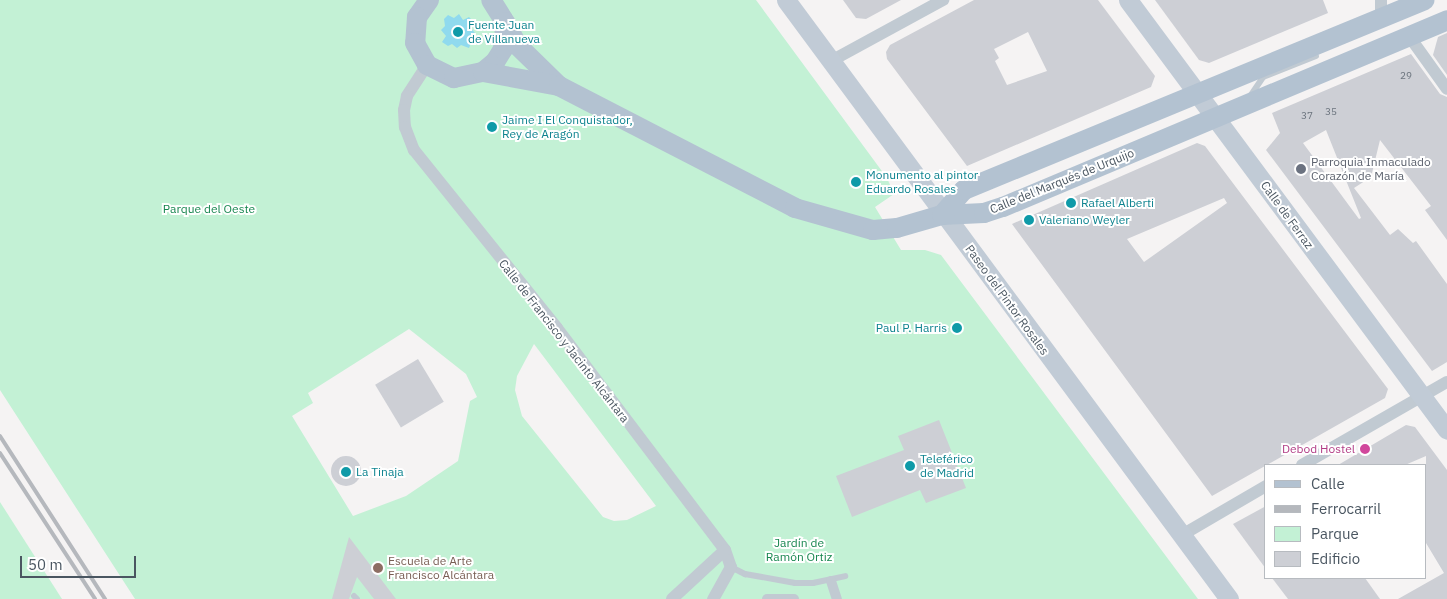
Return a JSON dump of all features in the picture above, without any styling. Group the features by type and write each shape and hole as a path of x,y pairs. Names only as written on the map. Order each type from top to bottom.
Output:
{"main road":[{"path":"429,0 414,8 415,42 428,65 440,74 454,78 483,72 559,86 795,208 873,230 897,228 942,215 964,190 1198,94 1381,9 1424,0"},
{"path":"491,0 517,45 559,86"},
{"name":"Paseo del Pintor Rosales","path":"786,0 942,215 1229,599"},
{"name":"Calle de Ferraz","path":"1128,0 1447,430"},
{"path":"483,72 495,62 502,49 506,34 503,19"},
{"name":"Calle del Marqués de Urquijo","path":"942,215 984,213 1003,207 1447,20"}],"street":[{"path":"831,61 944,0"},
{"path":"1409,36 1447,89"},
{"name":"Calle de Francisco y Jacinto Alcántara","path":"428,65 407,96 404,110 405,127 414,150 556,328 725,550 731,567"},
{"path":"1304,464 1447,382"},
{"path":"1182,535 1264,487"},
{"path":"672,599 725,550"},
{"path":"714,599 731,567"},
{"path":"831,581 837,599"},
{"path":"766,599 794,599"}],"lane":[{"path":"1245,105 1263,77 1316,56"},
{"path":"731,567 746,574 795,583 831,581 845,576"}],"green space":[{"name":"Parque del Oeste","path":"0,0 756,0 887,178 894,194 875,207 901,250 925,250 941,255 1198,599 135,599 0,390","holes":["409,329 466,374 477,397 470,401 458,461 406,496 353,516 292,416 313,403 308,393","534,344 656,506 627,520 614,521 603,517 522,416 515,390 517,376"]},
{"path":"0,502 62,599 0,599"}],"water":[{"name":"Fuente Juan de Villanueva","path":"459,14 463,20 469,17 474,22 471,28 475,33 469,48 461,45 457,48 452,44 448,46 442,42 446,36 441,30 445,26 444,19 448,15 454,18"}],"building":[{"path":"843,0 901,0 866,19 856,18"},
{"path":"974,0 1098,0 1155,76 1151,87 967,166 887,59 886,52 890,45","holes":["1028,32 1047,71 1007,85 995,61 999,58 994,49"]},
{"path":"1155,0 1323,0 1328,13 1209,63 1199,60"},
{"path":"1447,33 1447,75 1433,55 1438,37"},
{"path":"1411,54 1440,94 1447,97 1447,240 1425,210 1431,206 1380,140 1371,177 1354,188 1390,235 1398,229 1413,243 1416,241 1447,284 1447,362 1432,371 1266,150 1280,133 1272,113","holes":["1326,130 1361,218 1359,219 1303,143"]},
{"path":"1197,143 1205,146 1388,389 1385,398 1268,464 1264,464 1264,467 1212,496 1012,224","holes":["1224,198 1227,203 1144,262 1127,239"]},
{"path":"418,359 444,402 401,428 375,385"},
{"name":"Teleférico de Madrid","path":"939,420 966,488 926,503 920,490 852,517 836,476 904,450 898,436"},
{"path":"1406,425 1415,427 1447,470 1447,599 1398,599 1444,573 1427,545 1426,456 1407,464 1340,464"},
{"name":"La Tinaja","path":"346,456 357,460 361,471 357,482 346,486 335,482 331,471 335,460"},
{"path":"1264,507 1264,566 1233,524"},
{"path":"349,537 396,599 374,599 357,577 349,599 332,599"},
{"path":"1273,579 1366,579 1380,599 1288,599"}],"railway":[{"path":"0,436 105,599"},
{"path":"0,453 95,599"}],"place":[{"name":"Fuente Juan de Villanueva","path":"458,32"},
{"name":"Jaime I El Conquistador, Rey de Aragón","path":"492,127"},
{"name":"Parroquia Inmaculado Corazón de María","path":"1301,169"},
{"name":"Monumento al pintor Eduardo Rosales","path":"856,182"},
{"name":"Rafael Alberti","path":"1071,203"},
{"name":"Valeriano Weyler","path":"1029,220"},
{"name":"Paul P. Harris","path":"957,328"},
{"name":"Debod Hostel","path":"1365,449"},
{"name":"Teleférico de Madrid","path":"910,466"},
{"name":"La Tinaja","path":"346,472"},
{"name":"Escuela de Arte Francisco Alcántara","path":"378,568"}],"park label":[{"name":"Jardín de Ramón Ortiz","path":"799,550"}]}
